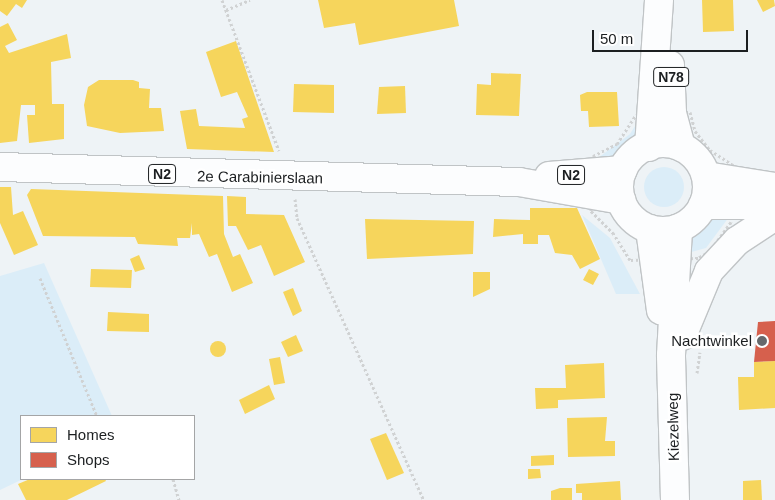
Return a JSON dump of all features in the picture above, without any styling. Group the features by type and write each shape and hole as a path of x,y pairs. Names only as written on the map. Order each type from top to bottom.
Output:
{"main road":[{"name":"N78","path":"649,147 662,113 670,55 659,4"},
{"name":"N78","path":"662,113 681,147"},
{"path":"775,187 736,193 703,205 678,228 650,229 631,217 621,200 623,170 634,154 649,147 681,147 694,156 706,176 736,193 775,205"},
{"name":"2e Carabinierslaan","path":"0,167 292,177 591,184 623,170"},
{"path":"703,205 706,176"},
{"name":"2e Carabinierslaan","path":"591,184 621,200"},
{"path":"671,355 709,271 737,241 775,216"},
{"name":"Kiezelweg","path":"675,500 666,259 678,228"},
{"name":"Kiezelweg","path":"650,229 666,259"}],"path":[{"path":"222,0 292,177 297,218 424,500"},
{"path":"226,10 250,0"},
{"path":"690,112 695,131 706,146 736,167 736,193 731,222 710,251 698,258 630,260 614,234 591,211 592,156 617,144 636,116 662,113 690,112"},
{"path":"40,278 97,415"},
{"path":"173,480 179,500"}],"shaded area":[{"path":"640,118 644,129 635,143 611,162 595,166 598,158 630,134"},
{"path":"660,167 668,167 675,170 681,176 684,187 681,198 675,204 668,207 660,207 653,204 647,198 644,191 644,183 647,176 653,170"},
{"path":"719,213 729,217 706,248 684,254 693,231"},
{"path":"582,215 610,238 640,294 616,294"},
{"path":"44,263 112,415 20,415 21,480 0,490 0,276"}],"building: Homes":[{"path":"0,0 27,0 22,8 16,4 7,16 0,11"},
{"path":"318,0 454,0 459,26 359,45 355,23 324,28"},
{"path":"702,0 733,0 734,31 703,32"},
{"path":"757,0 774,0 775,6 763,12"},
{"path":"8,23 17,40 5,46 9,53 67,34 71,58 51,62 52,104 64,104 64,139 29,143 27,115 35,115 35,105 21,105 17,141 0,143 0,27"},
{"path":"236,41 274,152 187,149 180,111 196,109 199,126 245,128 242,119 248,117 237,92 221,97 206,52"},
{"path":"491,73 521,74 519,116 476,115 477,84 491,85"},
{"path":"99,80 133,80 139,82 139,88 150,89 149,108 161,108 164,131 120,133 87,126 84,105 88,87"},
{"path":"294,84 334,85 334,113 293,112"},
{"path":"405,86 406,113 377,114 379,87"},
{"path":"587,92 617,92 619,126 589,127 588,111 581,111 580,95"},
{"path":"0,187 11,187 13,215 23,211 38,245 14,255 0,223"},
{"path":"31,189 223,196 224,234 233,257 240,254 253,283 232,292 217,254 209,257 199,234 192,235 192,223 190,238 177,238 178,246 138,244 135,237 43,236 27,195"},
{"path":"227,196 246,197 246,214 284,215 305,262 274,276 261,245 248,250 236,226 228,226"},
{"path":"530,208 577,208 600,259 580,269 572,255 555,253 549,235 538,235 538,244 523,244 523,234 493,237 494,219 530,220"},
{"path":"365,219 474,221 473,254 367,259"},
{"path":"139,255 145,269 135,272 130,259"},
{"path":"91,269 132,270 131,288 90,287"},
{"path":"589,269 599,274 593,285 583,280"},
{"path":"473,272 490,272 490,289 473,297"},
{"path":"293,288 302,311 293,316 283,292"},
{"path":"108,312 149,314 149,332 107,331"},
{"path":"296,335 303,351 288,357 281,342"},
{"path":"218,341 224,343 226,349 224,355 218,357 212,355 210,349 212,343"},
{"path":"280,357 285,383 274,385 269,359"},
{"path":"775,361 775,408 739,410 738,377 754,377 754,362"},
{"path":"604,363 605,398 558,400 558,408 536,409 535,388 566,388 565,365"},
{"path":"269,385 275,399 245,414 239,400"},
{"path":"607,417 605,441 615,441 615,456 568,457 567,418"},
{"path":"386,433 404,473 387,480 370,439"},
{"path":"554,455 554,465 531,466 531,456"},
{"path":"528,469 540,469 541,478 528,479"},
{"path":"28,480 106,481 67,500 26,500 18,484"},
{"path":"761,480 762,500 743,500 743,481"},
{"path":"620,481 621,500 582,500 582,493 576,493 576,484"},
{"path":"560,488 572,488 572,500 551,500 551,491"}],"building: Shops":[{"path":"775,321 775,361 754,362 758,322"}],"place":[{"name":"Nachtwinkel","path":"762,341"}]}
